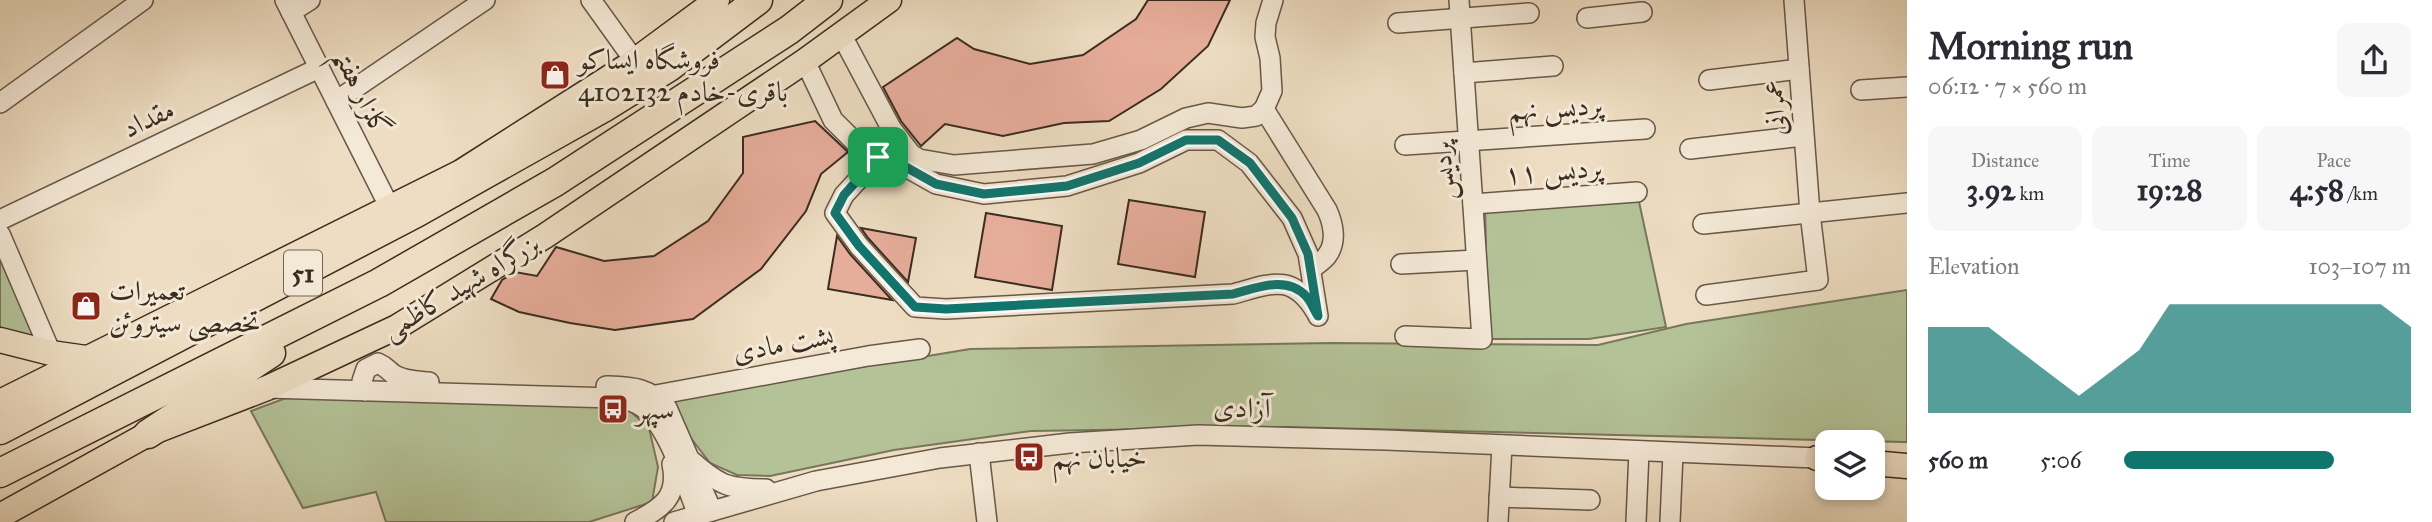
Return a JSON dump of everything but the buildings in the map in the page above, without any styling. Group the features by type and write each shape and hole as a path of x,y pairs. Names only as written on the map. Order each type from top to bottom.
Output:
{"highway":[{"name":"51","path":"0,430 416,213 603,108 669,67 758,0"},
{"name":"بزرگراه شهید کاظمی","path":"0,473 379,283 555,182 789,30 828,0"},
{"path":"481,159 603,108"},
{"path":"148,434 379,283"}],"main road":[{"path":"0,402 390,208 481,159 634,60 717,0"},
{"name":"بزرگراه شهید کاظمی","path":"0,516 148,434 267,388 397,327 545,236 805,61 889,0"},
{"path":"0,340 51,353 86,358"},
{"path":"1885,454 1907,453"},
{"path":"1885,464 1907,466"}],"street":[{"path":"0,103 143,0"},
{"path":"288,6 310,0"},
{"path":"336,100 485,0"},
{"path":"591,0 634,60"},
{"path":"841,34 891,128 911,154 919,159 954,165 1093,154 1141,140 1186,118 1208,113 1242,118 1256,116 1264,109 1272,91 1270,58 1265,37 1273,0"},
{"name":"عمرانی","path":"1706,295 1818,280 1803,136 1794,0"},
{"name":"گلزار هفتم","path":"288,6 390,208"},
{"path":"1587,18 1612,8 1642,12"},
{"path":"1398,23 1459,9 1529,13"},
{"name":"پردیس","path":"1405,337 1482,339 1459,9"},
{"path":"805,61 833,120 865,152 904,166 936,184 984,194 1067,186 1139,163 1186,140 1218,140 1250,163 1292,218 1308,254 1318,316 1306,296 1288,284 1265,285 1233,294 946,309 915,307 859,246 835,213 844,195 878,157"},
{"path":"1464,73 1553,66"},
{"name":"مقداد","path":"0,220 319,68"},
{"path":"1709,80 1799,69"},
{"path":"1861,90 1907,87"},
{"path":"1264,109 1333,222 1334,234 1329,254 1311,269"},
{"name":"پردیس نهم","path":"1405,145 1645,129"},
{"path":"1690,149 1803,136"},
{"name":"پردیس ۱۱","path":"1473,204 1637,192"},
{"path":"1703,224 1907,203"},
{"path":"0,234 51,353"},
{"path":"1401,264 1476,260"},
{"path":"386,366 385,351 389,338 397,327"},
{"name":"پشت مادی","path":"648,401 868,356 920,349"},
{"path":"365,391 362,381 366,369 377,363 386,366 395,376 413,381 637,389 648,401 667,408 689,459 705,513"},
{"path":"267,388 614,398 636,403 648,401"},
{"path":"648,401 650,413 705,513"},
{"path":"635,522 658,510 672,492 674,473 664,435"},
{"name":"آزادی","path":"674,522 816,481 940,458 1070,443 1198,435 1815,458"},
{"path":"1498,522 1502,445"},
{"path":"1636,522 1639,451"},
{"path":"979,453 987,522"},
{"path":"1670,522 1673,453"},
{"path":"689,459 715,481 741,489 769,489 816,481"},
{"path":"1499,497 1590,500"}],"green space":[{"path":"1638,197 1666,327 1589,339 1488,339 1485,205"},
{"path":"0,257 38,340 0,331"},
{"path":"1907,290 1907,442 1885,441 1885,430 1815,430 1815,440 1286,427 1031,431 894,450 770,476 737,475 710,463 690,437 669,399 970,349 1330,343 1598,345 1686,324"},
{"path":"286,398 623,405 649,428 658,467 652,502 589,522 386,522 376,492 303,508 251,411"}],"place":[{"name":"فروشگاه ایساکو باقری-خادم 4102132","path":"555,75"},
{"name":"تعمیرات تخصصی سیتروئن","path":"86,306"},
{"name":"سپهر","path":"613,409"},
{"name":"خیابان نهم","path":"1029,457"}],"route":[{"path":"1186,140 1218,140 1250,163 1292,218 1308,254 1318,316 1306,296 1288,284 1265,285 1233,294 928,310 915,307 859,246 835,213 844,195 878,157 904,166 936,184 984,194 1067,186 1139,163 1186,140"}]}
